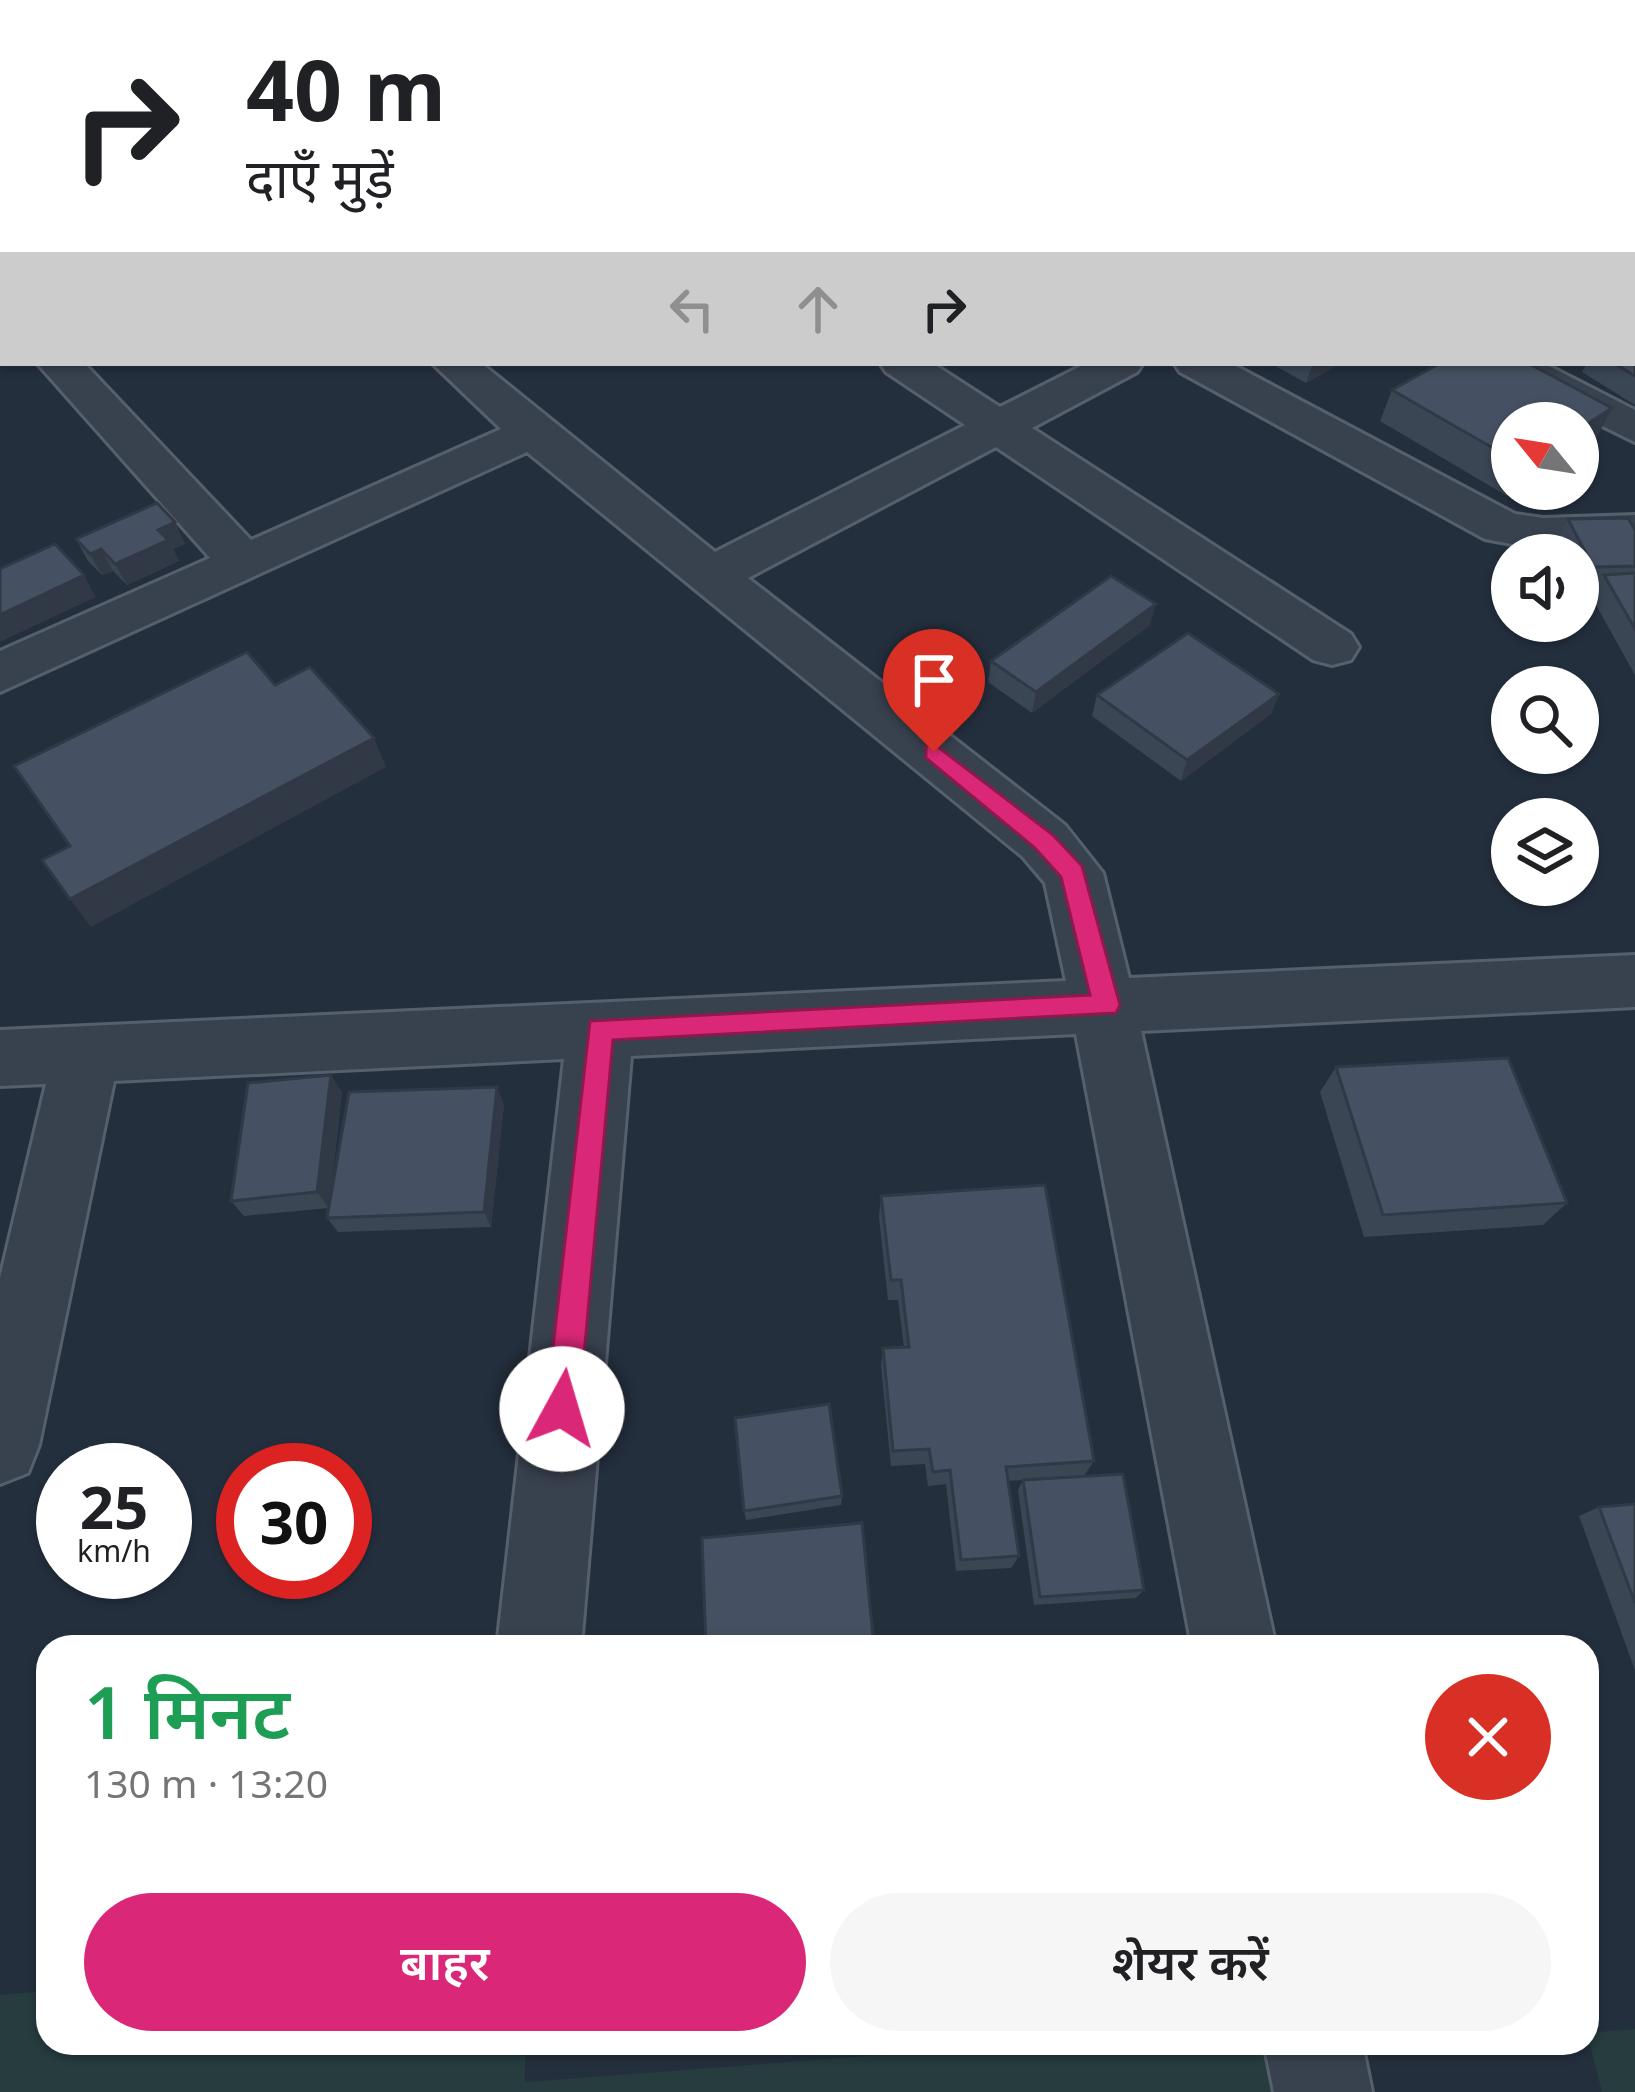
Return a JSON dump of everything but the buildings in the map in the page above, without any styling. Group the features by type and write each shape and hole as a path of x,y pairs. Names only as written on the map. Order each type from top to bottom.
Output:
{"street":[{"path":"62,366 242,561"},
{"path":"457,366 532,432 1044,841 1073,873 1106,1005 1232,1635"},
{"path":"907,366 1332,647"},
{"path":"713,574 1115,366"},
{"path":"1202,366 1503,528 1524,533 1635,532"},
{"path":"1515,366 1635,428"},
{"path":"0,673 532,432"},
{"path":"0,1058 1106,1005 1626,999"},
{"path":"540,1635 600,1029"},
{"path":"0,1445 86,1054"},
{"path":"1315,2055 1323,2092"}],"green space":[{"path":"36,1992 36,2055 525,2055 525,2082 882,2055 1286,2055 1294,2092 0,2092 0,1995"},
{"path":"1635,2029 1635,2092 1602,2092 1593,2055 1599,2055 1599,2032"}],"route":[{"path":"562,1409 600,1029 1106,1005 1073,873 1044,841 934,752"}]}
